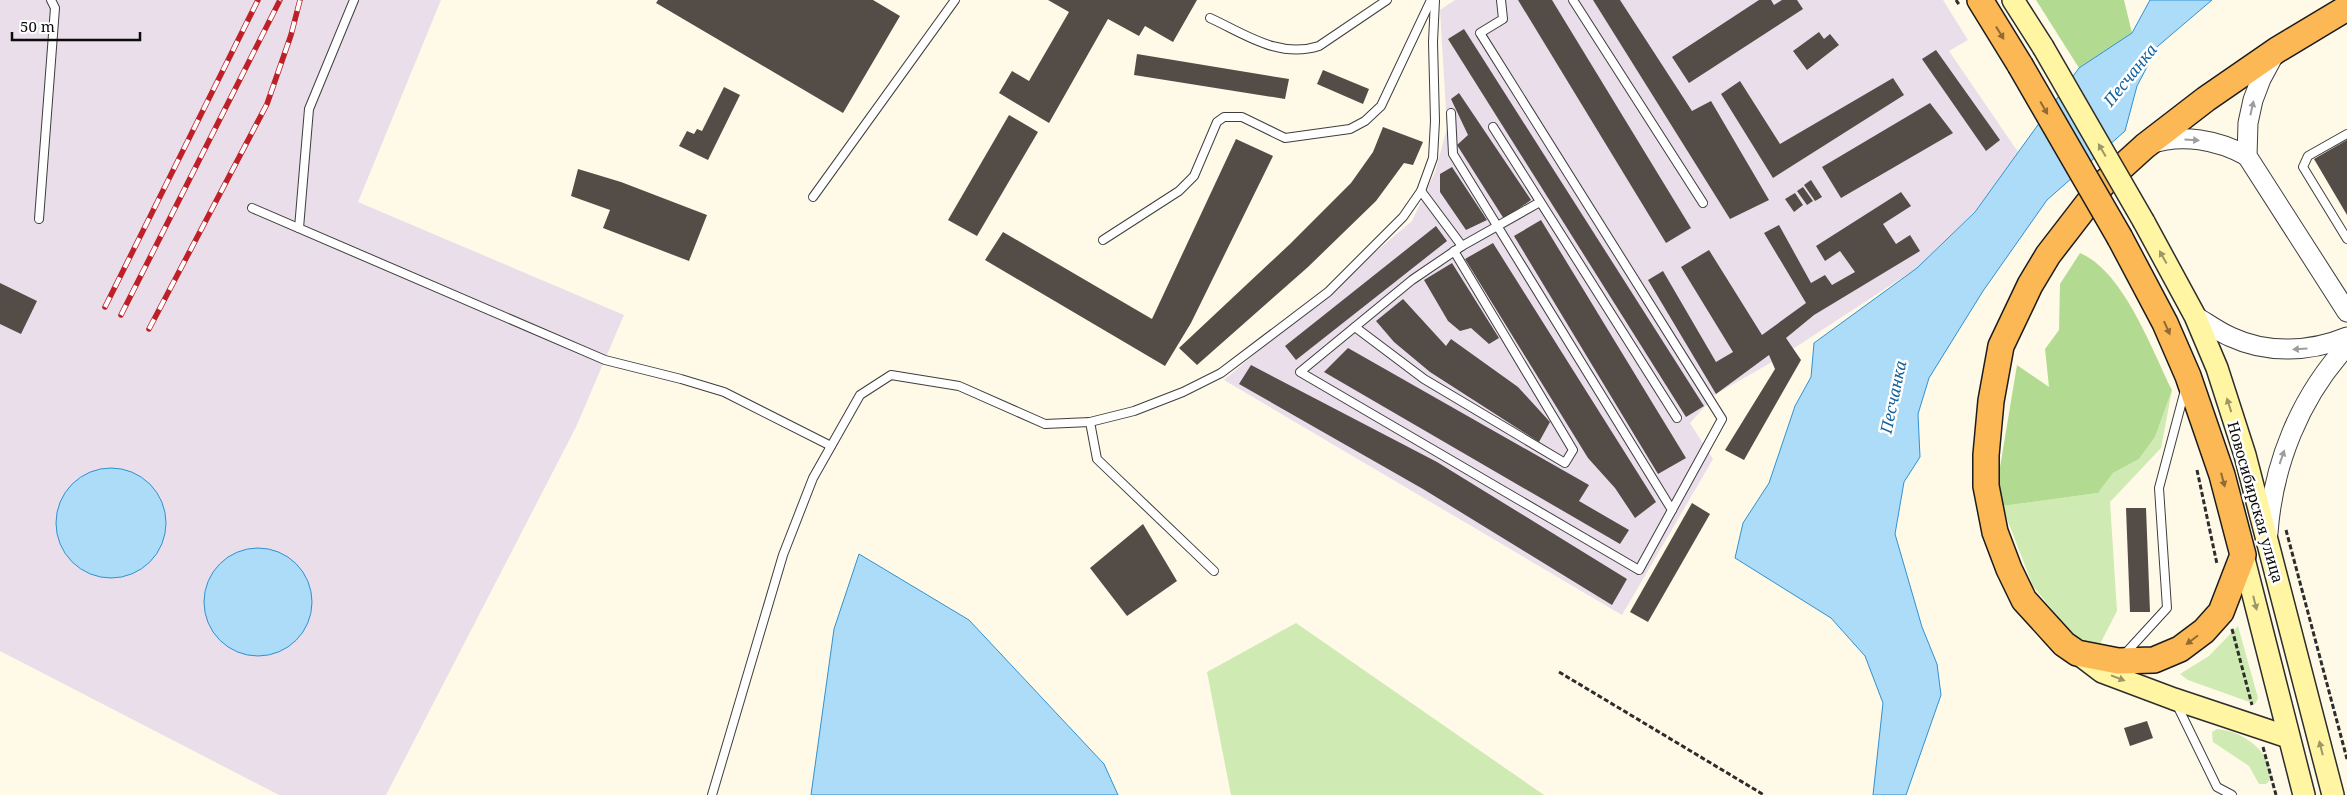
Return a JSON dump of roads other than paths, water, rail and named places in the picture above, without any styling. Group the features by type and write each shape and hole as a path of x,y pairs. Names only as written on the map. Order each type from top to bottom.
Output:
{"highway":[{"name":"Новосибирская улица","path":"1980,0 2020,65 2120,238 2165,323 2188,376 2222,475 2243,555"},
{"path":"2243,555 2221,612 2204,631 2180,649 2154,660 2118,661 2077,653 2064,644 2024,600 2009,569 1995,532 1986,486 1990,400 2001,346 2030,285 2048,255 2102,185 2145,146 2206,99 2276,50 2347,8"}],"main road":[{"name":"Новосибирская улица","path":"2013,0 2043,47 2144,222 2195,316 2223,386 2245,455 2332,795"},
{"name":"Новосибирская улица","path":"2243,555 2304,795"},
{"path":"2077,653 2102,672 2174,699 2288,737"}],"street":[{"path":"2247,156 2248,123 2254,100 2261,79 2276,50"},
{"path":"2145,146 2162,140 2201,140 2236,150 2247,156 2347,312"},
{"path":"2195,316 2230,337 2269,348 2312,348 2347,337"},
{"path":"2268,539 2274,484 2288,441 2315,386 2329,365 2347,346"}],"lane":[{"path":"39,219 55,8 51,0"},
{"path":"299,228 309,110 354,0"},
{"path":"814,197 955,0"},
{"path":"1210,18 1277,49 1306,50 1319,46 1387,0"},
{"path":"1103,240 1184,186 1194,176 1217,122 1224,116 1242,117 1285,138 1350,129 1364,121 1381,106 1431,0"},
{"path":"712,795 783,555 813,478 860,395 891,375 960,386 1045,424 1090,422 1134,411 1183,392 1221,373 1328,292 1403,217 1421,191 1433,158 1435,120 1433,42 1436,0"},
{"path":"1501,0 1503,18 1480,34 1722,419 1639,570 1300,372 1412,280 1462,246 1540,202"},
{"path":"1573,0 1703,203"},
{"path":"1451,113 1453,154 1672,510"},
{"path":"1493,127 1677,418"},
{"path":"2347,134 2308,156 2303,167 2347,239"},
{"path":"1421,191 1462,246"},
{"path":"252,208 605,360 724,392 831,446"},
{"path":"1355,327 1424,379 1565,463 1573,450 1454,251"},
{"path":"2118,661 2167,608 2159,488 2188,376"},
{"path":"1090,422 1097,459 1214,571"},
{"path":"2174,699 2217,787 2232,795"}],"water":[{"name":"Песчанка","path":"2150,0 2212,0 2158,46 2137,86 2125,131 2047,200 1983,291 1929,378 1918,414 1920,457 1904,482 1895,534 1922,627 1937,664 1941,695 1906,795 1873,795 1883,703 1865,656 1831,618 1735,558 1743,523 1769,483 1795,406 1811,377 1814,343 1917,268 1975,212 2079,68 2132,33"},
{"path":"111,468 132,472 150,484 162,502 166,523 162,544 150,562 132,574 111,578 90,574 72,562 60,544 56,523 60,502 72,484 90,472"},
{"path":"258,548 279,552 296,564 308,581 312,602 308,623 296,640 279,652 258,656 237,652 220,640 208,623 204,602 208,581 220,564 237,552"},
{"path":"859,554 969,620 1104,764 1118,795 811,795 834,629"}],"railway":[{"path":"105,307 258,0"},
{"path":"121,315 280,0"},
{"path":"149,329 267,104 291,35 300,0"}]}
